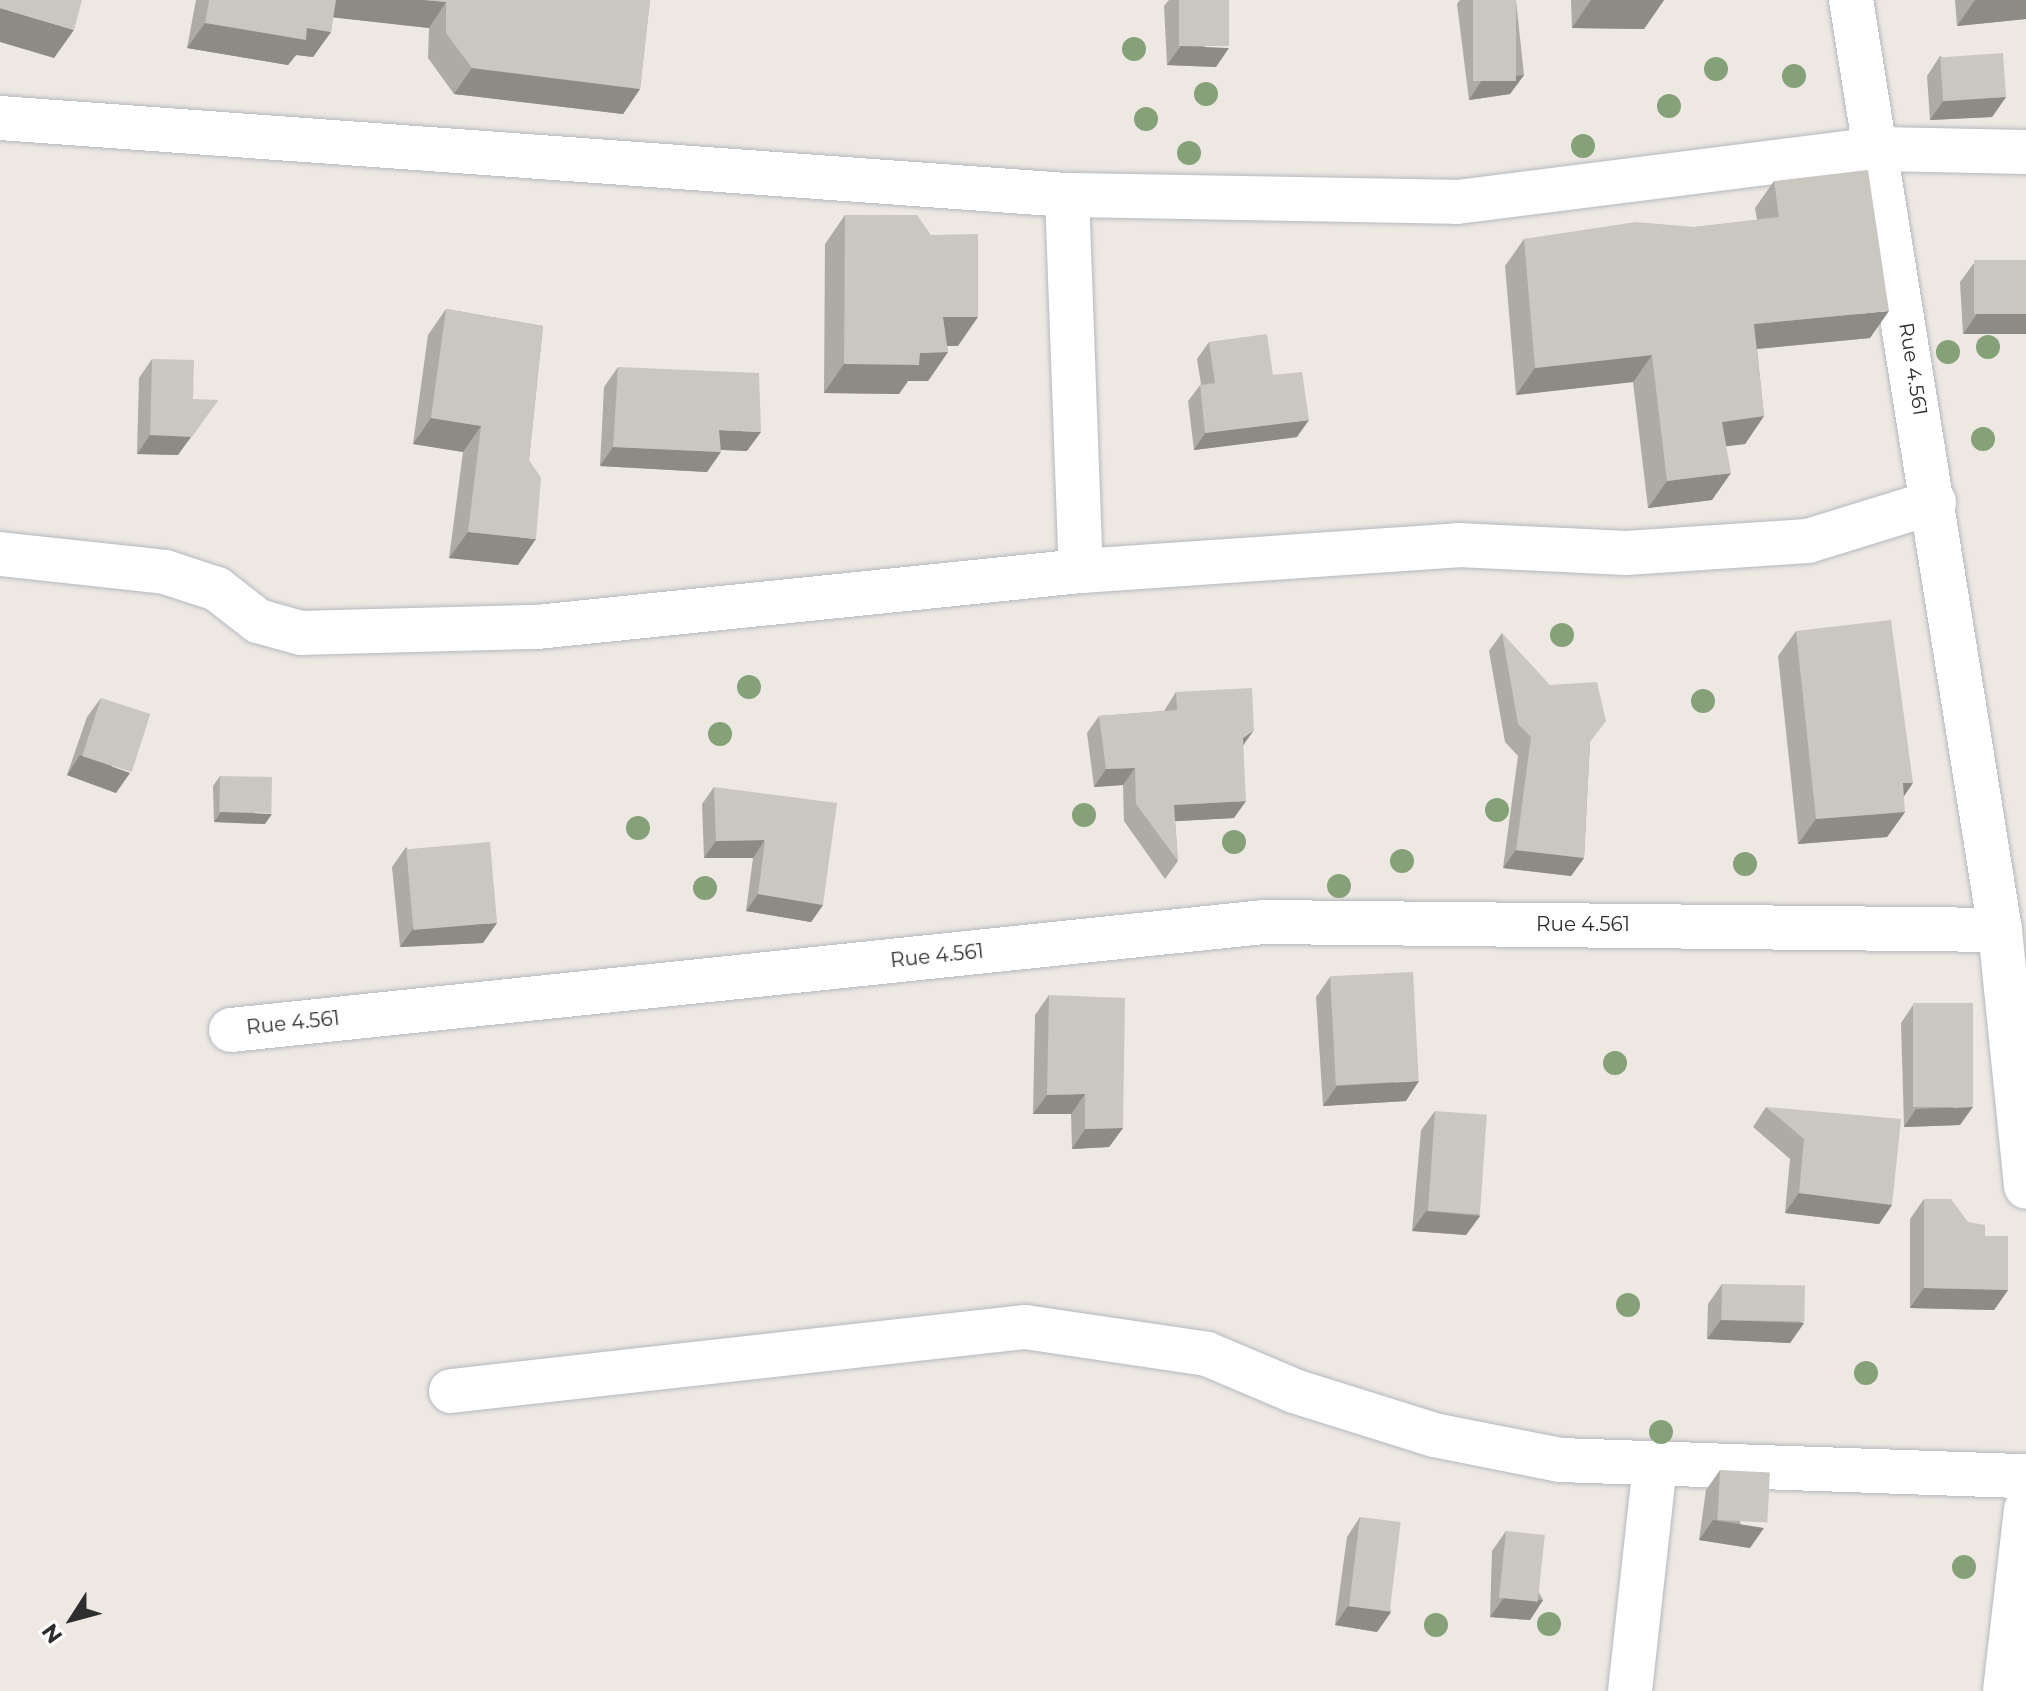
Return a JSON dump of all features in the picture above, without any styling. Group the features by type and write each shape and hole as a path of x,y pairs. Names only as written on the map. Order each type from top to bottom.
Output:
{"street":[{"name":"Rue 4.561","path":"231,1030 1264,922 2000,930 1879,149 1851,0"},
{"path":"0,118 1067,195 1457,202 1879,149 2026,152"},
{"path":"1067,195 1081,571"},
{"path":"0,554 165,572 217,589 258,621 301,633 537,627 1081,571 1458,545 1626,553 1808,541 1934,502"},
{"path":"2000,930 2026,1187"},
{"path":"451,1391 1025,1327 1207,1354 1294,1391 1434,1435 1560,1460 2026,1476"},
{"path":"1630,1691 1655,1465"},
{"path":"2005,1691 2026,1509"}],"building":[{"path":"0,0 82,0 74,30 0,8"},
{"path":"209,0 336,0 331,32 307,28 306,40 205,23"},
{"path":"424,0 650,0 640,89 472,68 446,33 446,2"},
{"path":"1179,0 1229,0 1229,46 1179,46"},
{"path":"1473,0 1516,0 1516,81 1473,81"},
{"path":"2003,53 2006,97 1943,101 1940,57"},
{"path":"1868,170 1889,311 1754,324 1764,416 1722,422 1731,473 1667,481 1652,355 1535,368 1524,239 1636,222 1695,227 1779,217 1774,181"},
{"path":"845,215 917,215 931,235 978,234 978,317 943,317 948,352 920,353 919,365 844,364"},
{"path":"1974,260 2026,260 2026,314 1974,314"},
{"path":"446,309 543,326 529,460 541,478 536,539 468,532 481,426 431,418"},
{"path":"1267,334 1273,375 1302,372 1309,420 1205,433 1200,385 1215,383 1209,342"},
{"path":"152,359 194,360 193,399 218,400 192,437 150,435"},
{"path":"618,367 759,373 761,432 719,430 721,452 613,447"},
{"path":"1891,620 1913,783 1903,783 1905,812 1816,819 1796,631"},
{"path":"1502,633 1550,685 1597,682 1606,721 1590,742 1584,858 1516,850 1531,737 1518,724"},
{"path":"1252,688 1254,730 1243,738 1246,801 1174,805 1178,861 1136,804 1135,768 1106,769 1099,716 1177,710 1176,692"},
{"path":"101,698 150,714 132,772 82,756"},
{"path":"220,776 272,777 271,813 219,812"},
{"path":"714,787 837,803 823,905 758,894 765,840 716,841"},
{"path":"490,842 497,923 413,930 406,849"},
{"path":"1413,972 1419,1081 1336,1085 1330,976"},
{"path":"1049,995 1125,998 1123,1128 1085,1129 1085,1094 1047,1095"},
{"path":"1913,1003 1973,1003 1973,1107 1913,1107"},
{"path":"1766,1107 1901,1119 1892,1205 1799,1193 1804,1139"},
{"path":"1435,1111 1487,1115 1480,1214 1428,1211"},
{"path":"1924,1199 1951,1199 1968,1222 1985,1225 1985,1236 2008,1236 2008,1290 1924,1288"},
{"path":"1722,1284 1805,1285 1804,1321 1721,1320"},
{"path":"1720,1470 1770,1473 1767,1523 1717,1520"},
{"path":"1360,1517 1401,1522 1390,1611 1349,1606"},
{"path":"1506,1531 1545,1535 1538,1602 1499,1598"}]}
